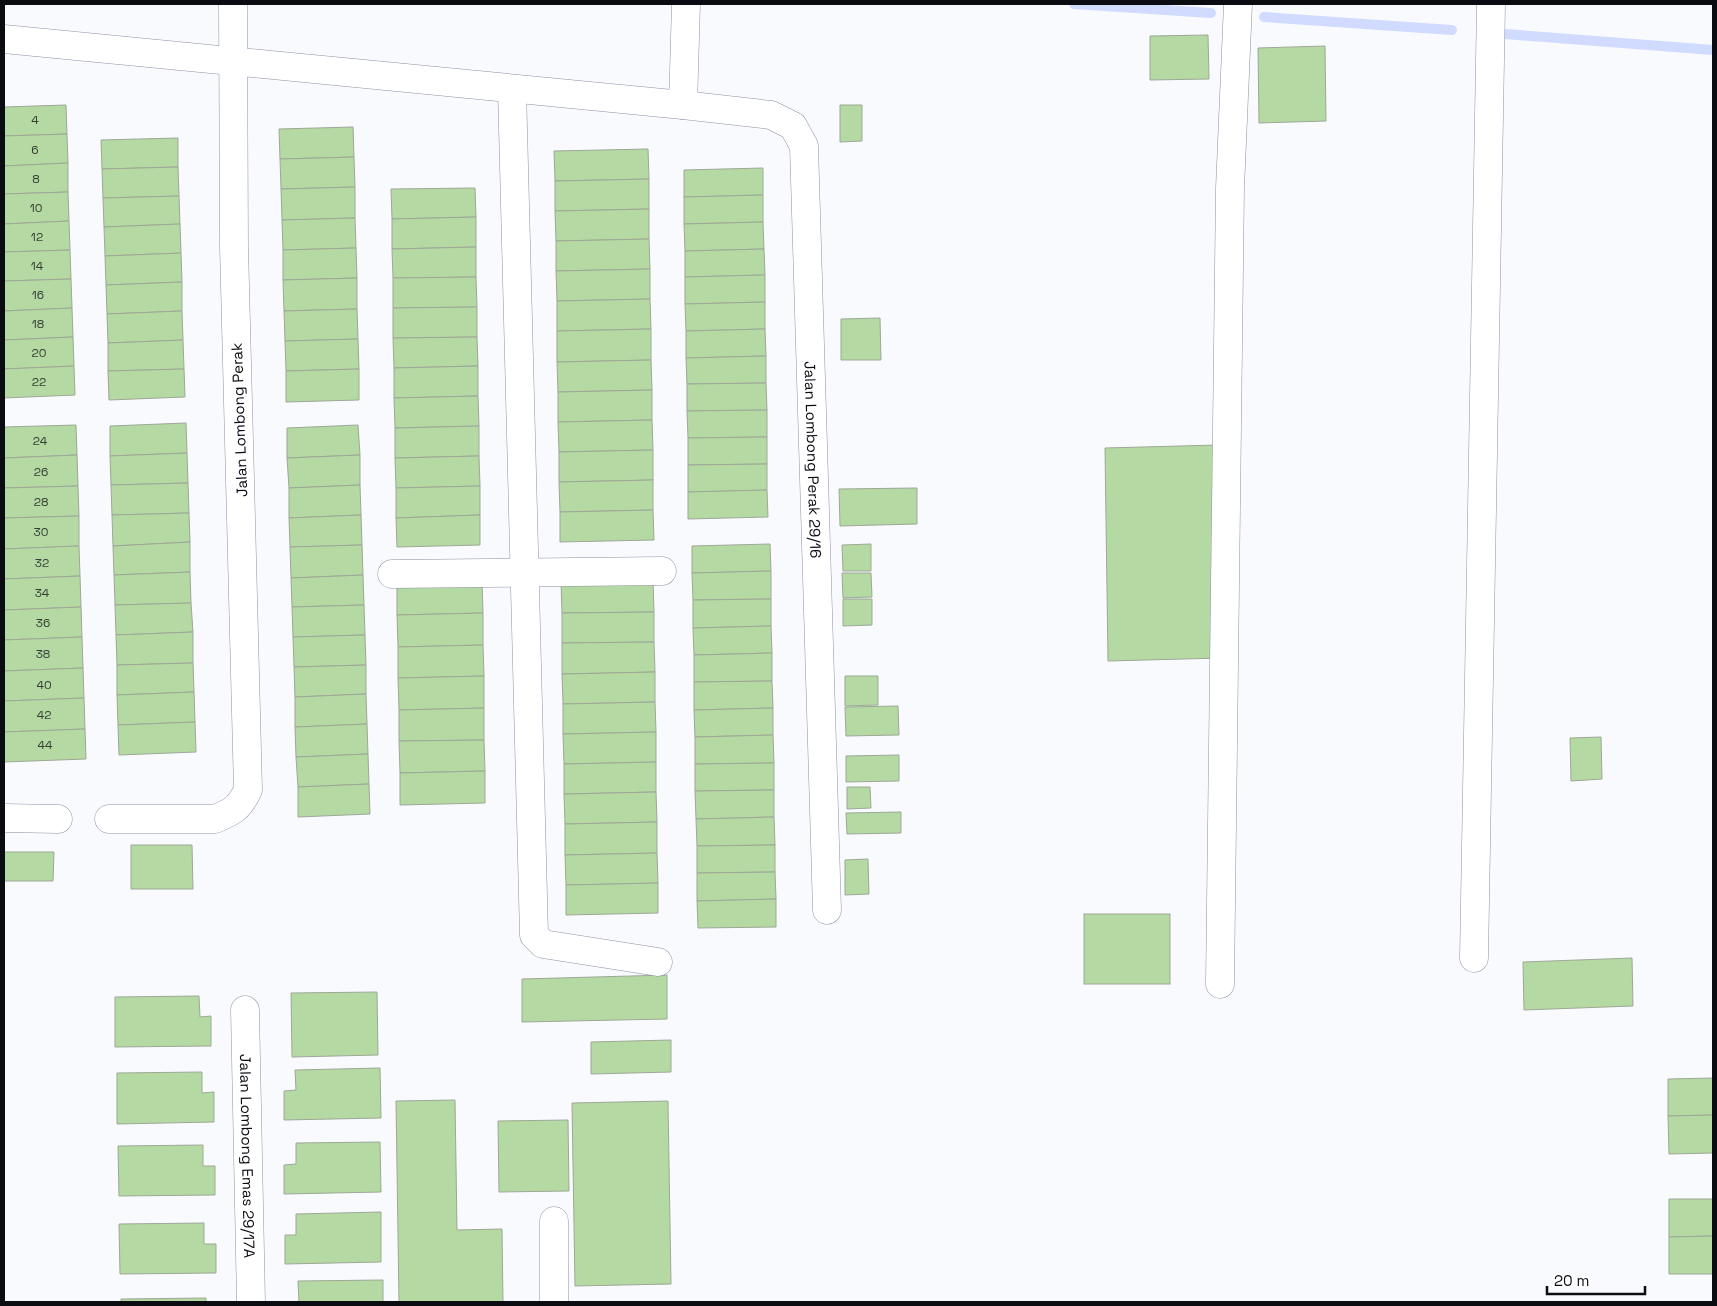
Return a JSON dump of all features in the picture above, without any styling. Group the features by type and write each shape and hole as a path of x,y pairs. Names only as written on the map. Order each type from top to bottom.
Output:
{"street":[{"name":"Jalan Lombong Perak","path":"109,819 215,819 229,813 241,804 248,790 234,247 233,4"},
{"path":"683,105 686,4"},
{"path":"1220,984 1230,188 1238,4"},
{"path":"1474,958 1491,4"},
{"name":"Jalan Lombong Perak 29/16","path":"4,39 683,105 771,115 793,126 804,146 826,910"},
{"path":"512,89 534,935 543,944 658,962"},
{"path":"392,574 662,571"},
{"path":"4,818 58,819"},
{"name":"Jalan Lombong Emas 29/17A","path":"245,1010 251,1302"},
{"path":"554,1221 554,1302"}],"building":[{"path":"1208,35 1209,79 1150,80 1150,36"},
{"path":"1325,46 1326,121 1259,123 1258,48"},
{"path":"66,105 67,134 4,136 4,107"},
{"path":"840,105 862,105 862,141 840,142"},
{"path":"353,127 354,157 280,159 279,129"},
{"path":"67,134 68,163 4,166 4,136"},
{"path":"178,138 178,167 102,169 101,140"},
{"path":"648,149 649,179 555,181 554,151"},
{"path":"354,157 355,187 281,189 280,159"},
{"path":"68,163 68,192 4,194 4,166"},
{"path":"178,167 179,196 103,198 102,169"},
{"path":"763,168 763,195 684,197 684,170"},
{"path":"649,179 649,209 555,211 555,181"},
{"path":"355,187 355,218 282,220 281,189"},
{"path":"475,188 476,217 392,219 391,189"},
{"path":"68,192 69,221 4,224 4,194"},
{"path":"763,195 763,222 684,224 684,197"},
{"path":"179,196 180,224 104,227 103,198"},
{"path":"649,209 649,239 556,241 555,211"},
{"path":"476,217 476,247 392,249 392,219"},
{"path":"355,218 356,248 283,250 282,220"},
{"path":"69,221 70,250 4,252 4,224"},
{"path":"763,222 764,249 685,251 684,224"},
{"path":"180,224 181,253 105,256 104,227"},
{"path":"649,239 650,269 556,271 556,241"},
{"path":"476,247 476,277 393,278 392,249"},
{"path":"356,248 357,278 283,280 283,250"},
{"path":"764,249 765,275 685,277 685,251"},
{"path":"70,250 71,279 4,281 4,252"},
{"path":"181,253 182,282 106,285 105,256"},
{"path":"650,269 650,299 557,301 556,271"},
{"path":"765,275 765,302 685,304 685,277"},
{"path":"476,277 477,307 393,308 393,278"},
{"path":"357,278 357,309 284,311 283,280"},
{"path":"71,279 72,308 4,311 4,281"},
{"path":"182,282 182,311 107,314 106,285"},
{"path":"650,299 651,329 557,331 557,301"},
{"path":"765,302 765,329 686,331 685,304"},
{"path":"477,307 477,337 393,338 393,308"},
{"path":"72,308 73,337 4,340 4,311"},
{"path":"357,309 358,339 285,341 284,311"},
{"path":"182,311 183,340 108,343 107,314"},
{"path":"880,318 881,360 841,360 841,319"},
{"path":"651,329 651,360 557,362 557,331"},
{"path":"765,329 766,356 686,358 686,331"},
{"path":"73,337 74,366 4,369 4,340"},
{"path":"477,337 478,366 394,368 393,338"},
{"path":"358,339 359,369 286,371 285,341"},
{"path":"183,340 184,369 108,371 108,343"},
{"path":"766,356 766,383 687,384 686,358"},
{"path":"651,360 652,390 558,392 557,362"},
{"path":"74,366 75,395 4,398 4,369"},
{"path":"478,366 478,396 394,398 394,368"},
{"path":"184,369 185,397 109,400 108,371"},
{"path":"359,369 359,400 286,402 286,371"},
{"path":"766,383 767,410 687,411 687,384"},
{"path":"652,390 652,420 558,422 558,392"},
{"path":"478,396 479,426 395,428 394,398"},
{"path":"767,410 767,437 688,438 687,411"},
{"path":"652,420 653,450 559,452 558,422"},
{"path":"186,423 187,453 110,456 110,426"},
{"path":"76,425 77,455 4,458 4,427"},
{"path":"358,425 360,455 287,458 287,428"},
{"path":"479,426 479,456 395,458 395,428"},
{"path":"767,437 767,464 688,465 688,438"},
{"path":"1218,445 1221,658 1108,661 1105,448"},
{"path":"653,450 653,480 559,482 559,452"},
{"path":"187,453 188,483 111,485 110,456"},
{"path":"77,455 78,486 4,488 4,458"},
{"path":"360,455 360,485 289,488 287,458"},
{"path":"479,456 480,486 396,488 395,458"},
{"path":"767,464 767,490 688,492 688,465"},
{"path":"653,480 653,510 560,512 559,482"},
{"path":"188,483 189,513 112,515 111,485"},
{"path":"360,485 361,515 289,518 289,488"},
{"path":"78,486 79,516 4,518 4,488"},
{"path":"480,486 480,515 396,518 396,488"},
{"path":"917,488 917,524 840,526 839,489"},
{"path":"767,490 768,517 688,519 688,492"},
{"path":"653,510 654,540 560,542 560,512"},
{"path":"189,513 190,542 113,546 112,515"},
{"path":"361,515 362,545 290,547 289,518"},
{"path":"480,515 480,545 397,547 396,518"},
{"path":"79,516 79,546 4,549 4,518"},
{"path":"190,542 190,572 114,575 113,546"},
{"path":"770,544 771,571 692,573 692,546"},
{"path":"871,544 871,571 843,571 842,545"},
{"path":"362,545 363,575 291,578 290,547"},
{"path":"79,546 80,576 4,579 4,549"},
{"path":"771,571 771,599 693,600 692,573"},
{"path":"190,572 191,603 115,605 114,575"},
{"path":"842,573 871,573 872,597 843,598"},
{"path":"363,575 364,605 292,607 291,578"},
{"path":"80,576 81,607 4,610 4,579"},
{"path":"653,581 654,612 562,613 561,583"},
{"path":"482,582 483,613 397,615 397,583"},
{"path":"771,599 771,626 693,628 693,600"},
{"path":"843,599 872,599 872,625 843,626"},
{"path":"191,603 193,632 116,635 115,605"},
{"path":"364,605 365,635 293,637 292,607"},
{"path":"81,607 82,637 4,640 4,610"},
{"path":"654,612 654,642 562,643 562,613"},
{"path":"483,613 483,645 398,647 397,615"},
{"path":"771,626 772,653 694,655 693,628"},
{"path":"193,632 193,663 117,665 116,635"},
{"path":"365,635 366,665 294,667 293,637"},
{"path":"82,637 83,668 4,671 4,640"},
{"path":"654,642 655,672 562,674 562,643"},
{"path":"483,645 484,676 398,678 398,647"},
{"path":"772,653 772,681 694,682 694,655"},
{"path":"193,663 194,692 117,695 117,665"},
{"path":"366,665 366,694 295,697 294,667"},
{"path":"83,668 84,698 4,701 4,671"},
{"path":"655,672 655,702 563,704 562,674"},
{"path":"484,676 484,708 399,710 398,678"},
{"path":"845,676 878,676 878,705 845,706"},
{"path":"772,681 773,708 694,710 694,682"},
{"path":"194,692 195,722 118,725 117,695"},
{"path":"366,694 367,724 295,727 295,697"},
{"path":"84,698 85,729 4,732 4,701"},
{"path":"655,702 656,732 563,734 563,704"},
{"path":"898,706 899,735 846,736 845,707"},
{"path":"484,708 484,740 399,741 399,710"},
{"path":"773,708 773,735 695,737 694,710"},
{"path":"195,722 196,752 119,755 118,725"},
{"path":"367,724 368,754 296,757 295,727"},
{"path":"85,729 86,759 4,762 4,732"},
{"path":"656,732 656,762 564,764 563,734"},
{"path":"773,735 774,763 695,764 695,737"},
{"path":"1601,737 1602,779 1571,781 1570,738"},
{"path":"484,740 485,771 400,773 399,741"},
{"path":"368,754 369,784 298,787 296,757"},
{"path":"899,755 899,781 846,782 846,756"},
{"path":"656,762 656,792 564,794 564,764"},
{"path":"774,763 774,790 695,791 695,764"},
{"path":"485,771 485,803 400,805 400,773"},
{"path":"369,784 370,814 298,817 298,787"},
{"path":"847,787 870,787 871,808 847,809"},
{"path":"774,790 774,817 696,819 695,791"},
{"path":"656,792 657,822 565,824 564,794"},
{"path":"901,812 901,833 847,834 846,813"},
{"path":"774,817 775,845 697,846 696,819"},
{"path":"657,822 657,853 565,855 565,824"},
{"path":"131,845 192,845 193,889 131,889"},
{"path":"775,845 775,872 697,873 697,846"},
{"path":"4,852 54,852 53,881 4,881"},
{"path":"657,853 658,883 566,885 565,855"},
{"path":"868,859 869,894 845,895 845,860"},
{"path":"775,872 776,899 697,901 697,873"},
{"path":"658,883 658,913 566,915 566,885"},
{"path":"776,899 776,927 698,928 697,901"},
{"path":"1084,914 1170,914 1170,984 1084,984"},
{"path":"1632,958 1633,1006 1524,1010 1523,962"},
{"path":"667,975 667,1019 522,1022 522,979"},
{"path":"377,992 378,1055 292,1057 291,993"},
{"path":"199,996 200,1017 211,1016 211,1046 115,1047 115,997"},
{"path":"671,1040 671,1072 591,1074 591,1042"},
{"path":"380,1068 381,1118 284,1120 284,1091 296,1090 295,1070"},
{"path":"202,1072 202,1093 214,1092 214,1122 117,1124 117,1073"},
{"path":"1713,1078 1713,1115 1668,1116 1668,1079"},
{"path":"455,1100 457,1230 502,1229 503,1302 399,1302 396,1101"},
{"path":"668,1101 671,1284 575,1286 572,1103"},
{"path":"1713,1115 1713,1153 1669,1154 1668,1116"},
{"path":"568,1120 569,1191 499,1192 498,1121"},
{"path":"380,1142 381,1192 284,1194 284,1165 296,1164 296,1143"},
{"path":"203,1145 203,1166 215,1166 215,1195 119,1196 118,1146"},
{"path":"1669,1199 1713,1199 1713,1236 1669,1237"},
{"path":"381,1212 381,1262 285,1264 285,1235 296,1235 296,1214"},
{"path":"204,1223 204,1244 216,1244 216,1273 120,1274 119,1224"},
{"path":"1713,1236 1713,1274 1669,1274 1669,1237"},
{"path":"383,1280 383,1302 299,1302 298,1281"},
{"path":"206,1298 206,1302 121,1302 121,1299"}],"waterway":[{"path":"1074,4 1211,13"},
{"path":"1264,17 1452,30"},
{"path":"1505,34 1713,50"}]}
